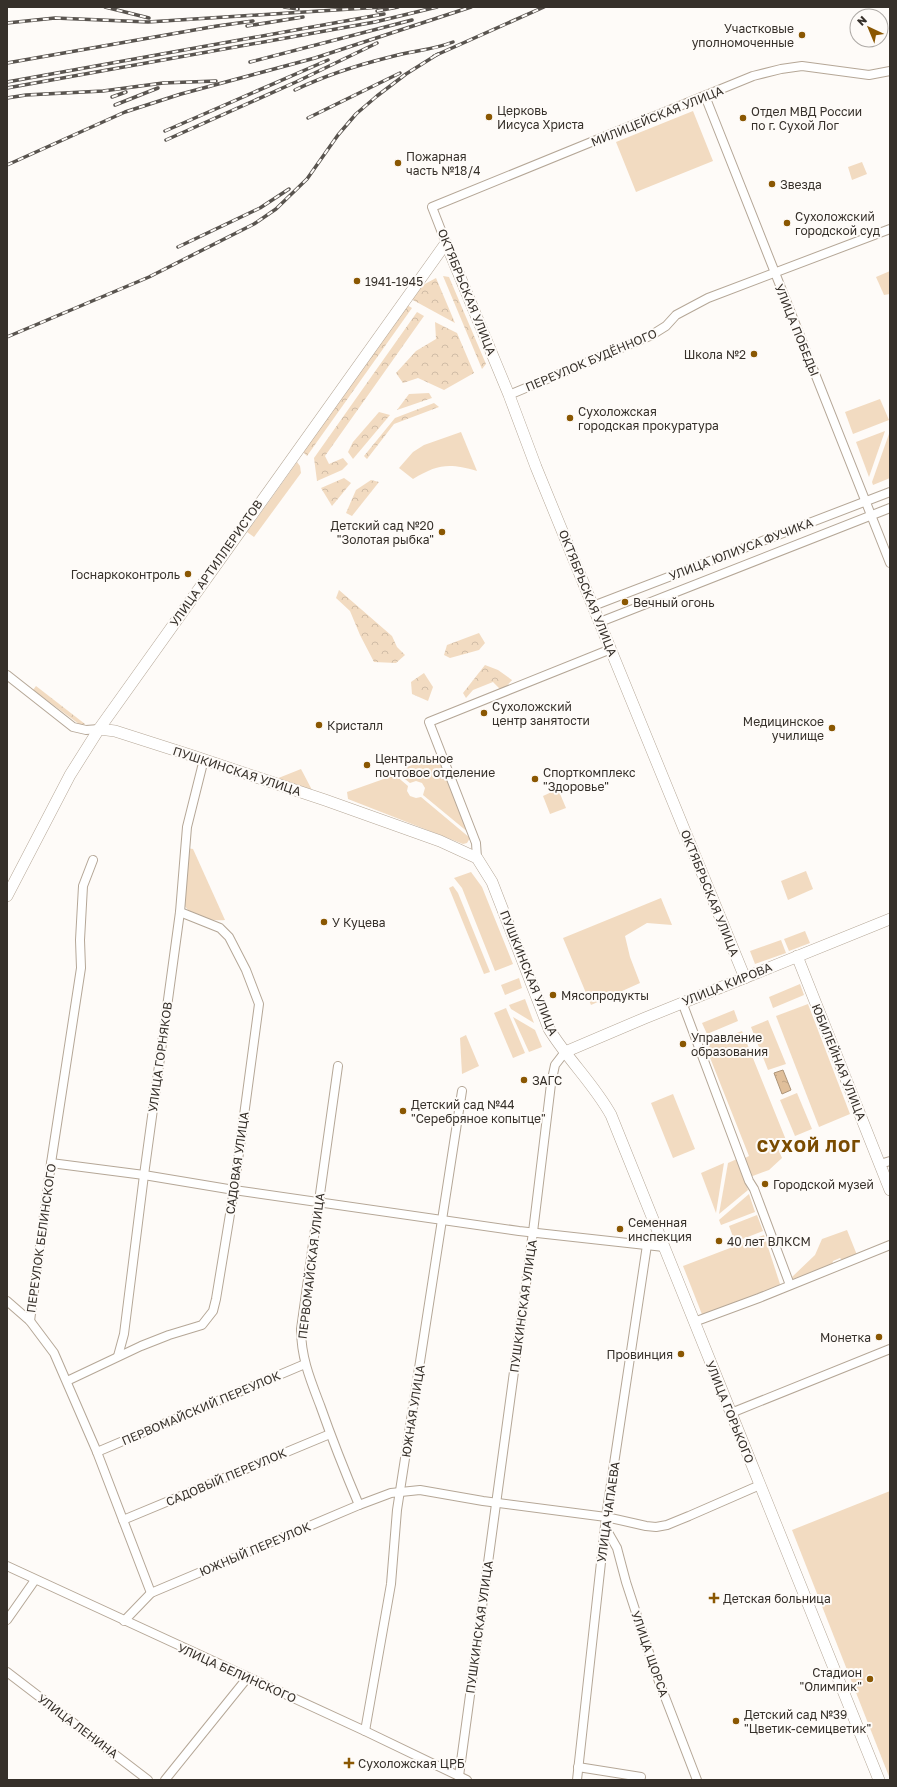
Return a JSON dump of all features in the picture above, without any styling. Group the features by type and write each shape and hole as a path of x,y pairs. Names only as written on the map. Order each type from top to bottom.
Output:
{"street":[{"name":"МИЛИЦЕЙСКАЯ УЛИЦА","path":"432,207 753,76 781,69 802,66 869,75 890,71"},
{"name":"УЛИЦА ПОБЕДЫ","path":"705,96 890,563"},
{"name":"ОКТЯБРЬСКАЯ УЛИЦА","path":"432,207 509,395 536,467 745,978"},
{"name":"ПЕРЕУЛОК БУДЁННОГО","path":"509,395 650,336 666,326 676,315 694,305 774,272 890,230"},
{"name":"УЛИЦА АРТИЛЛЕРИСТОВ","path":"7,896 70,776 99,729 446,243"},
{"name":"УЛИЦА ЮЛИУСА ФУЧИКА","path":"593,606 890,492"},
{"name":"УЛИЦА ЮЛИУСА ФУЧИКА","path":"600,622 890,508"},
{"name":"ПУШКИНСКАЯ УЛИЦА","path":"459,1776 551,1084 555,1065 565,1052 549,1029 492,882 477,858 476,843 429,722 611,649"},
{"name":"ПУШКИНСКАЯ УЛИЦА","path":"7,675 74,727 86,730 99,729 114,731 204,759 318,797 440,841 477,858"},
{"name":"УЛИЦА ГОРНЯКОВ","path":"118,1356 124,1334 180,912 187,827 204,759"},
{"name":"ПЕРЕУЛОК БЕЛИНСКОГО","path":"93,860 83,886 80,940 81,968 51,1163 30,1321 54,1353 67,1381 151,1594"},
{"name":"САДОВАЯ УЛИЦА","path":"118,1356 169,1335 202,1324 213,1311 234,1190 260,1004 249,975 229,937 220,928 180,912"},
{"name":"УЛИЦА КИРОВА","path":"565,1052 682,1002 890,919"},
{"name":"ЮБИЛЕЙНАЯ УЛИЦА","path":"797,956 885,1163 890,1190"},
{"path":"682,1002 748,1181 754,1189 790,1285"},
{"name":"УЛИЦА ГОРЬКОГО","path":"565,1052 601,1097 611,1116 879,1780"},
{"name":"ПЕРВОМАЙСКАЯ УЛИЦА","path":"338,1066 301,1329 301,1348 305,1364 330,1434 359,1505"},
{"name":"ЮЖНАЯ УЛИЦА","path":"365,1731 391,1584 397,1510 462,1091"},
{"path":"51,1163 144,1175 234,1190 532,1232 664,1248"},
{"name":"УЛИЦА ЧАПАЕВА","path":"576,1780 606,1517 647,1245"},
{"path":"694,1322 890,1245"},
{"path":"7,1301 30,1321"},
{"path":"731,1413 890,1349"},
{"path":"67,1381 118,1356"},
{"name":"ПЕРВОМАЙСКИЙ ПЕРЕУЛОК","path":"96,1452 305,1364"},
{"name":"САДОВЫЙ ПЕРЕУЛОК","path":"123,1520 330,1434"},
{"name":"ЮЖНЫЙ ПЕРЕУЛОК","path":"151,1594 359,1505 401,1491 420,1490 496,1503 606,1517 656,1527 667,1524 760,1485"},
{"name":"УЛИЦА ЩОРСА","path":"605,1527 617,1548 626,1582 655,1672 698,1780"},
{"name":"УЛИЦА БЕЛИНСКОГО","path":"7,1566 365,1731 467,1780"},
{"path":"7,1620 35,1580"},
{"path":"124,1621 151,1594"},
{"name":"УЛИЦА ЛЕНИНА","path":"7,1672 148,1780"},
{"path":"165,1780 248,1677"},
{"path":"578,1767 641,1778"}],"green space":[{"path":"693,111 713,161 636,192 616,142"},
{"path":"862,162 867,174 852,180 848,167"},
{"path":"890,271 890,294 884,295 876,277"},
{"path":"443,276 449,277 486,364 482,369"},
{"path":"436,278 455,323 411,299 423,285"},
{"path":"407,305 412,308 307,456 303,452"},
{"path":"417,312 424,316 325,456 329,464 343,458 348,464 342,470 317,481 314,458"},
{"path":"435,322 457,333 474,373 444,390 418,378 403,383 396,373 416,351 436,339"},
{"path":"429,393 432,398 397,410 409,394"},
{"path":"880,399 889,420 853,434 845,412"},
{"path":"434,403 439,407 394,424 367,459 364,456 395,418"},
{"path":"379,412 390,415 353,459 348,452 353,442"},
{"path":"885,431 869,477 856,442"},
{"path":"890,431 890,478 873,485 872,482"},
{"path":"461,432 477,471 467,468 444,466 430,470 413,479 399,468 413,452 424,445"},
{"path":"297,462 300,466 301,473 254,537 247,532"},
{"path":"344,478 351,483 332,506 321,488"},
{"path":"371,480 379,482 352,516 346,513 356,490"},
{"path":"339,590 392,636 397,647 405,655 396,663 374,662 350,611 336,598"},
{"path":"479,633 485,643 479,650 450,658 444,655 447,645"},
{"path":"485,665 498,670 512,680 502,691 493,682 473,690 466,698 463,693"},
{"path":"424,673 433,687 428,701 412,694 411,682"},
{"path":"36,686 85,724 83,727 33,690"},
{"path":"439,753 469,833 423,795 425,788 422,783 416,781 410,783 396,772"},
{"path":"301,769 312,790 276,779"},
{"path":"395,775 408,786 407,791 410,796 416,798 421,797 470,838 467,843 463,844 348,799 347,792"},
{"path":"558,789 566,808 550,814 543,796"},
{"path":"187,848 193,849 225,920 201,918 190,912 183,903"},
{"path":"806,871 813,889 788,900 781,881"},
{"path":"471,872 482,887 513,964 495,971 462,888 454,878"},
{"path":"453,886 458,893 490,972 484,974 449,888"},
{"path":"661,898 672,925 647,923 625,936 630,957 640,983 591,1005 563,938"},
{"path":"805,931 810,943 789,951 784,939"},
{"path":"781,940 786,953 755,964 750,951"},
{"path":"519,978 522,988 505,995 501,985"},
{"path":"800,984 804,995 773,1008 769,997"},
{"path":"525,999 534,1023 511,1009 509,1005"},
{"path":"808,1004 850,1114 819,1127 776,1016"},
{"path":"506,1008 525,1053 513,1058 494,1013"},
{"path":"734,1010 738,1021 707,1034 702,1023"},
{"path":"513,1017 535,1030 542,1047 529,1052"},
{"path":"768,1020 786,1064 768,1070 751,1027"},
{"path":"742,1031 786,1140 776,1144 782,1158 769,1170 750,1177 743,1159 749,1156 705,1045"},
{"path":"466,1035 479,1066 462,1074 460,1038"},
{"path":"797,1093 812,1129 795,1136 780,1100"},
{"path":"673,1094 695,1149 673,1158 651,1103"},
{"path":"737,1159 748,1190 719,1214 728,1163"},
{"path":"724,1163 716,1213 701,1173"},
{"path":"749,1194 755,1212 721,1225 719,1220"},
{"path":"757,1215 763,1231 735,1242 729,1226"},
{"path":"847,1230 857,1255 843,1261 840,1258 833,1261 832,1265 793,1281 792,1277 815,1255 822,1239"},
{"path":"764,1235 780,1284 778,1287 703,1317 683,1266"},
{"name":"Стадион \"Олимпик\"","path":"890,1491 890,1779 792,1530"}],"water":[{"path":"783,1070 791,1090 782,1094 774,1073"}],"railway":[{"path":"105,7 149,18"},
{"path":"284,7 298,9"},
{"path":"7,23 55,18 148,22 382,7"},
{"path":"377,11 398,7"},
{"path":"7,88 375,22 437,7"},
{"path":"7,165 125,112 181,94 315,58 471,7"},
{"path":"434,56 544,7"},
{"path":"7,82 384,14"},
{"path":"247,26 303,17"},
{"path":"250,62 412,20"},
{"path":"7,63 253,21"},
{"path":"295,90 330,75 354,67 453,42"},
{"path":"166,140 296,82 377,43"},
{"path":"7,337 149,277 254,224 276,209 307,179 338,135 356,114 406,74 438,54"},
{"path":"165,131 328,60"},
{"path":"308,118 400,73"},
{"path":"7,98 26,95 103,91 163,83 216,81"},
{"path":"115,105 158,88"},
{"path":"112,97 126,92"},
{"path":"178,247 260,208 289,189"}],"place":[{"name":"Участковые уполномоченные","path":"802,35"},
{"name":"Церковь Иисуса Христа","path":"489,117"},
{"name":"Отдел МВД России по г. Сухой Лог","path":"743,118"},
{"name":"Пожарная часть №18/4","path":"398,163"},
{"name":"Звезда","path":"772,184"},
{"name":"Сухоложский городской суд","path":"787,223"},
{"name":"1941-1945","path":"357,281"},
{"name":"Школа №2","path":"754,354"},
{"name":"Сухоложская городская прокуратура","path":"570,418"},
{"name":"Детский сад №20 \"Золотая рыбка\"","path":"442,532"},
{"name":"Госнаркоконтроль","path":"188,574"},
{"name":"Вечный огонь","path":"625,602"},
{"name":"Сухоложский центр занятости","path":"484,713"},
{"name":"Кристалл","path":"319,725"},
{"name":"Медицинское училище","path":"832,728"},
{"name":"Центральное почтовое отделение","path":"367,765"},
{"name":"Спорткомплекс \"Здоровье\"","path":"535,779"},
{"name":"У Куцева","path":"324,922"},
{"name":"Мясопродукты","path":"553,995"},
{"name":"Управление образования","path":"683,1044"},
{"name":"ЗАГС","path":"524,1080"},
{"name":"Детский сад №44 \"Серебряное копытце\"","path":"403,1111"},
{"name":"Городской музей","path":"765,1184"},
{"name":"Семенная инспекция","path":"620,1229"},
{"name":"40 лет ВЛКСМ","path":"719,1241"},
{"name":"Монетка","path":"879,1337"},
{"name":"Провинция","path":"681,1354"},
{"name":"Детская больница","path":"714,1598"},
{"name":"Стадион \"Олимпик\"","path":"870,1679"},
{"name":"Детский сад №39 \"Цветик-семицветик\"","path":"736,1721"},
{"name":"Сухоложская ЦРБ","path":"349,1763"}],"district":[{"name":"СУХОЙ ЛОГ","path":"809,1146"}]}
